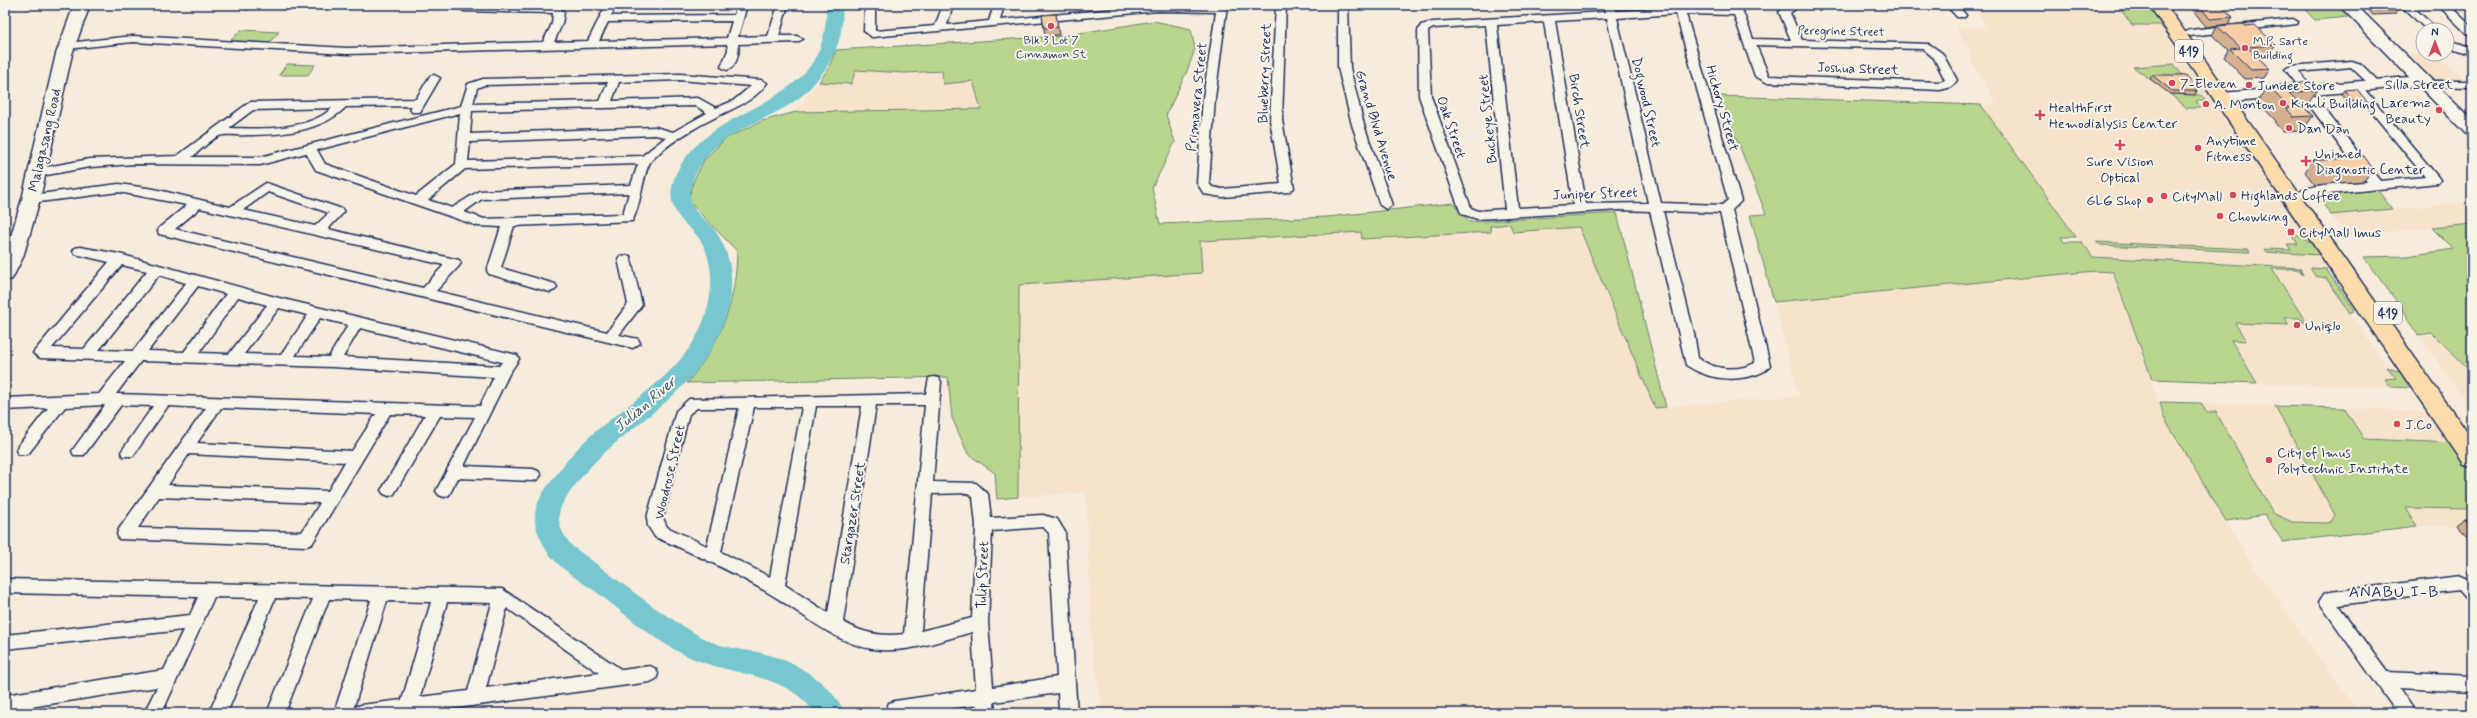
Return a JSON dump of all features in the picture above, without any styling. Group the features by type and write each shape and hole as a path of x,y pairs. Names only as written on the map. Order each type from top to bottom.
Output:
{"highway":[{"name":"419","path":"2157,5 2304,194 2472,431"},
{"name":"419","path":"2170,5 2190,33 2228,97 2472,457"}],"main road":[{"name":"Malagasang Road","path":"5,274 14,257 31,199 67,46 83,5"},
{"path":"2347,5 2472,130"},
{"name":"Silla Street","path":"2228,97 2416,81 2427,84"}],"street":[{"path":"592,44 611,5"},
{"path":"727,67 734,50 732,40 742,5"},
{"path":"772,40 783,5"},
{"path":"870,5 869,31 872,34 1048,17 1103,9 1158,6 1222,7"},
{"path":"940,28 948,5"},
{"path":"994,22 999,5"},
{"path":"1048,17 1050,5"},
{"name":"Blueberry Street","path":"1208,192 1222,193 1288,188 1276,120 1282,5"},
{"name":"Grand Blvd Avenue","path":"1343,5 1344,68 1358,125 1386,205"},
{"path":"1795,5 1784,12 1798,43"},
{"path":"1951,5 1961,15"},
{"path":"2405,5 2424,22"},
{"path":"2443,5 2472,33"},
{"name":"Primavera Street","path":"1208,192 1203,183 1209,98 1222,7"},
{"path":"464,8 556,10 559,12 557,24 547,45"},
{"path":"1491,22 1549,19 1610,10 1738,12 1748,42"},
{"name":"Dogwood Street","path":"1610,10 1655,206 1687,333 1690,361 1698,368 1713,372 1753,372 1763,365 1762,358 1725,209"},
{"name":"Hickory Street","path":"1680,11 1734,201 1725,209"},
{"path":"604,19 738,18"},
{"name":"Birch Street","path":"1549,19 1580,208"},
{"name":"Oak Street","path":"1466,211 1425,96 1423,31 1426,27 1491,22"},
{"name":"Buckeye Street","path":"1491,22 1512,213"},
{"path":"2190,33 2293,22"},
{"path":"67,46 133,39 347,51 797,39"},
{"name":"Peregrine Street","path":"1748,42 1925,46 1933,49 1938,54 1951,80 1948,85"},
{"name":"Joshua Street","path":"1748,42 1761,76 1766,79 1948,85"},
{"path":"2455,45 2472,52"},
{"path":"2374,84 2359,67 2352,64 2291,69 2377,186"},
{"path":"310,149 320,167 483,223 508,224 628,218 638,189 645,160 674,136 715,113 737,104 761,83 680,77 483,82 472,86 466,108 462,165"},
{"path":"408,123 434,78"},
{"path":"604,105 615,78"},
{"name":"Silla Street","path":"2427,84 2472,84"},
{"path":"2304,194 2434,180 2356,86"},
{"path":"180,160 250,106 420,102"},
{"path":"36,173 90,163 134,160 260,161 466,108 698,102 715,113"},
{"path":"218,131 271,131 325,119 337,112 343,104"},
{"path":"465,138 655,131 674,136"},
{"path":"418,201 462,165 645,160"},
{"path":"233,211 266,187 338,212 318,231"},
{"path":"31,199 119,188 198,203 454,263 426,293"},
{"path":"454,213 479,195 638,189"},
{"path":"198,203 164,231 633,343"},
{"name":"Juniper Street","path":"1466,211 1477,214 1580,208 1655,206 1725,209"},
{"path":"508,224 494,271 550,287"},
{"path":"80,251 118,259 155,271 195,280 235,292 512,359 503,372 485,412 444,491"},
{"path":"118,259 40,353 333,362 503,372"},
{"path":"610,338 635,305 625,260"},
{"path":"88,354 155,271"},
{"path":"79,451 137,356 195,280"},
{"path":"188,357 235,292"},
{"path":"233,359 276,302"},
{"path":"284,361 318,311"},
{"path":"333,362 357,321"},
{"path":"912,639 934,382"},
{"name":"Woodrose Street","path":"932,399 694,403 683,411 655,518 656,526 661,532 714,555 776,588 834,625 868,641 881,643 912,639 980,623"},
{"path":"5,404 110,400 485,412"},
{"name":"Stargazer Street","path":"834,625 870,400"},
{"path":"128,452 164,401"},
{"path":"776,588 810,401"},
{"path":"714,555 748,402"},
{"path":"23,450 60,403"},
{"path":"217,403 125,534 306,539 386,409"},
{"path":"390,490 435,411"},
{"path":"186,448 356,457"},
{"path":"454,472 533,476"},
{"name":"Tulip Street","path":"925,488 976,489 980,494 984,525 980,623 986,713"},
{"path":"156,491 332,497"},
{"path":"984,525 1043,521 1052,524 1057,532 1065,684 1068,713"},
{"path":"2407,713 2329,606 2328,600 2460,583 2468,587 2472,593"},
{"path":"5,586 269,593 324,592 502,596 620,678"},
{"path":"153,713 209,591"},
{"path":"276,713 324,592"},
{"path":"218,713 269,593"},
{"path":"343,713 381,593"},
{"path":"399,709 441,594"},
{"path":"475,698 502,596"},
{"path":"5,642 194,622"},
{"path":"361,713 650,674"},
{"path":"5,702 169,677"},
{"path":"2382,679 2472,684"},
{"path":"895,709 1065,684"}],"shaded area":[{"path":"1974,5 2146,5 2329,268 2326,268 2355,310 2350,314 2386,366 2405,374 2411,388 2257,383 2231,340 2245,341 2235,323 2288,325 2123,259 2088,256 2068,225 1981,105 1997,105 1969,56 1972,55 1956,27 1987,28"},
{"path":"1154,21 1191,29 1195,49 1187,71 1166,115 1175,142 1152,188 1160,224 1327,217 1453,203 1469,222 1617,213 1666,407 1799,396 1774,302 2095,271 2113,272 2164,418 2253,566 2359,713 1103,713 1092,649 1086,492 997,499 995,473 968,454 952,418 948,377 687,383 708,358 729,311 737,269 737,251 688,201 693,182 704,160 725,139 762,121 796,112 828,69 836,50 1061,36"},
{"path":"2403,55 2415,55 2415,62 2445,62 2465,81 2430,81"},
{"path":"2472,202 2472,224 2347,236 2331,215"},
{"path":"2432,333 2472,372 2472,410 2418,335"},
{"name":"City of Imus Polytechnic Institute","path":"2196,403 2280,406 2353,534 2283,542 2266,515 2256,516"},
{"name":"J.Co","path":"2344,408 2426,412 2430,414 2453,443 2364,439"},
{"path":"2405,508 2472,509 2472,526 2417,526"}],"green space":[{"path":"2146,5 2148,5 2176,45 2160,25 2132,25 2121,10 2150,11"},
{"path":"2337,5 2348,17 2315,20 2301,6"},
{"path":"1154,21 1191,29 1195,49 1187,71 1166,115 1175,142 1152,188 1160,224 1327,217 1453,203 1469,222 1617,213 1666,407 1655,408 1579,227 1513,232 1510,224 1490,226 1491,232 1362,239 1361,232 1200,241 1202,273 1019,285 1018,497 997,499 995,473 968,454 952,418 948,377 687,383 709,353 717,337 730,305 734,288 737,251 688,201 693,182 704,160 725,139 762,121 796,112 981,109 973,81 943,84 942,71 905,73 856,70 851,84 819,82 828,69 836,50 1061,36"},
{"path":"241,30 279,32 268,44 229,42"},
{"path":"287,64 315,65 308,75 279,75"},
{"path":"2174,64 2185,79 2150,79 2133,67"},
{"path":"2170,94 2201,95 2206,101 2196,101 2200,108 2187,108"},
{"path":"1720,96 1981,105 2076,237 2061,237 2064,242 2082,242 2093,257 2300,268 2303,275 2298,269 2272,269 2306,322 2302,322 2300,318 2285,318 2289,325 2235,323 2246,341 2231,340 2257,383 2152,379 2113,272 2095,271 1774,302 1750,215 1766,214"},
{"path":"2376,188 2392,209 2331,215 2316,194"},
{"path":"2472,224 2472,372 2432,333 2418,335 2409,322 2405,312 2363,257 2407,256 2453,249 2432,228"},
{"path":"2290,232 2313,244 2320,255 2266,252 2264,249 2291,250 2287,244 2298,244"},
{"path":"2096,242 2248,249 2250,252 2101,245"},
{"path":"2310,268 2326,269 2355,310 2350,313 2326,278 2315,276"},
{"path":"2387,367 2405,374 2413,388 2391,387 2385,379 2396,378"},
{"path":"2160,402 2201,403 2206,412 2216,412 2273,513 2292,522 2326,523 2331,522 2335,515 2275,406 2344,408 2364,439 2453,443 2472,471 2472,509 2406,508 2417,526 2283,542 2265,515 2226,521 2164,418"}],"building":[{"path":"2199,5 2220,5 2233,17 2210,19"},
{"path":"2369,5 2392,5 2398,10 2376,11"},
{"path":"1056,14 1058,27 1044,28 1042,15"},
{"path":"2242,24 2245,26 2255,25 2276,45 2247,47 2270,69 2251,70 2230,49 2241,48 2217,26"},
{"path":"2152,75 2186,75 2197,91 2172,91"},
{"path":"2312,82 2318,90 2289,93 2313,116 2294,117 2286,108 2289,108 2268,86"},
{"path":"2357,89 2368,103 2356,104 2344,90"},
{"path":"2364,156 2373,169 2323,173 2313,160 2342,160 2340,158"},
{"path":"2465,519 2472,520 2472,530"}],"waterway":[{"name":"Julian River","path":"831,713 820,698 799,680 763,665 724,658 696,648 663,628 563,553 551,535 547,515 551,501 580,461 611,432 657,396 671,383 685,369 705,341 712,326 720,296 720,264 708,235 684,210 680,199 682,183 687,171 696,157 710,142 726,131 778,104 795,92 810,78 823,59 831,40 834,27 834,5"}],"place":[{"name":"Blk 3 Lot 7 Cinnamon St","path":"1051,26"},
{"name":"M.P. Sarte Building","path":"2245,48"},
{"name":"7-Eleven","path":"2172,83"},
{"name":"Jundee Store","path":"2249,85"},
{"name":"Kimli Building","path":"2283,103"},
{"name":"A. Monton","path":"2206,104"},
{"name":"Laremz Beauty","path":"2439,110"},
{"name":"HealthFirst Hemodialysis Center","path":"2040,115"},
{"name":"Dan Dan","path":"2289,128"},
{"name":"Sure Vision Optical","path":"2120,145"},
{"name":"Anytime Fitness","path":"2198,148"},
{"name":"Unimed Diagnostic Center","path":"2306,161"},
{"name":"Highlands Coffee","path":"2233,195"},
{"name":"CityMall","path":"2164,196"},
{"name":"GLG Shop","path":"2150,200"},
{"name":"Chowking","path":"2220,216"},
{"name":"CityMall Imus","path":"2291,232"},
{"name":"Uniqlo","path":"2297,325"},
{"name":"J.Co","path":"2397,424"},
{"name":"City of Imus Polytechnic Institute","path":"2269,460"}],"district":[{"name":"ANABU I-B","path":"2394,591"}]}
